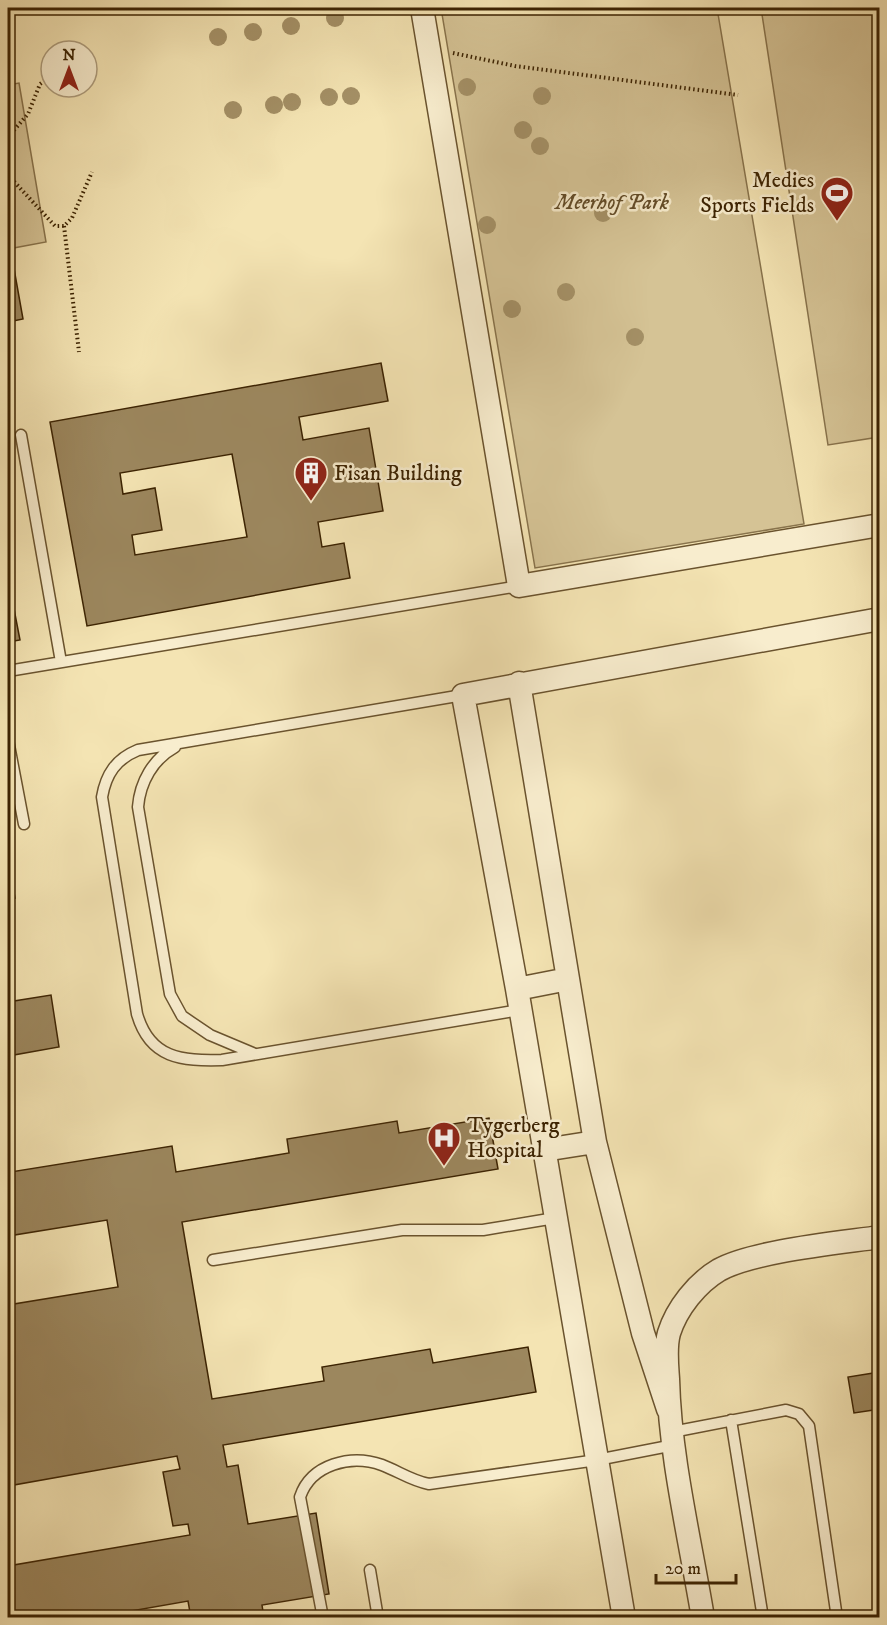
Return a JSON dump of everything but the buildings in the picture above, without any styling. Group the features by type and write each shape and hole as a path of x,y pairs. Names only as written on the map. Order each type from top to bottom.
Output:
{"street":[{"path":"422,8 519,586 879,525"},
{"path":"624,1617 463,695 879,619"},
{"path":"519,683 595,1142 643,1333 669,1409"},
{"path":"518,1000 568,979"},
{"path":"543,1150 595,1142"},
{"path":"703,1617 669,1409 669,1332 686,1300 704,1281 738,1262 879,1237"}],"lane":[{"path":"21,435 61,662"},
{"path":"8,671 519,586"},
{"path":"463,695 183,742 129,754 111,770 102,797 137,1014 151,1041 174,1057 222,1060 518,1000"},
{"path":"8,740 24,824"},
{"path":"183,742 166,752 154,764 139,794 138,807 170,994 182,1016 210,1035 257,1054"},
{"path":"213,1260 402,1230 483,1230 555,1218"},
{"path":"323,1617 300,1497 304,1486 330,1465 366,1461 429,1484 597,1460 731,1420 786,1410 799,1414 806,1421 837,1617"},
{"path":"731,1420 763,1617"},
{"path":"370,1570 378,1617"}],"path":[{"path":"429,45 448,52 515,66 738,96"},
{"path":"8,137 28,114 39,86"},
{"path":"8,175 55,226 64,226 72,218 92,172"},
{"path":"64,226 80,352"}],"green space":[{"name":"Meerhof Park","path":"441,8 717,8 804,524 535,568"},
{"name":"Medies Sports Fields","path":"761,8 879,8 879,437 828,445"},
{"path":"19,83 46,242 8,249 8,85"}],"place":[{"name":"Medies Sports Fields","path":"837,222"},
{"name":"Fisan Building","path":"311,502"},
{"name":"Tygerberg Hospital","path":"444,1167"}]}
